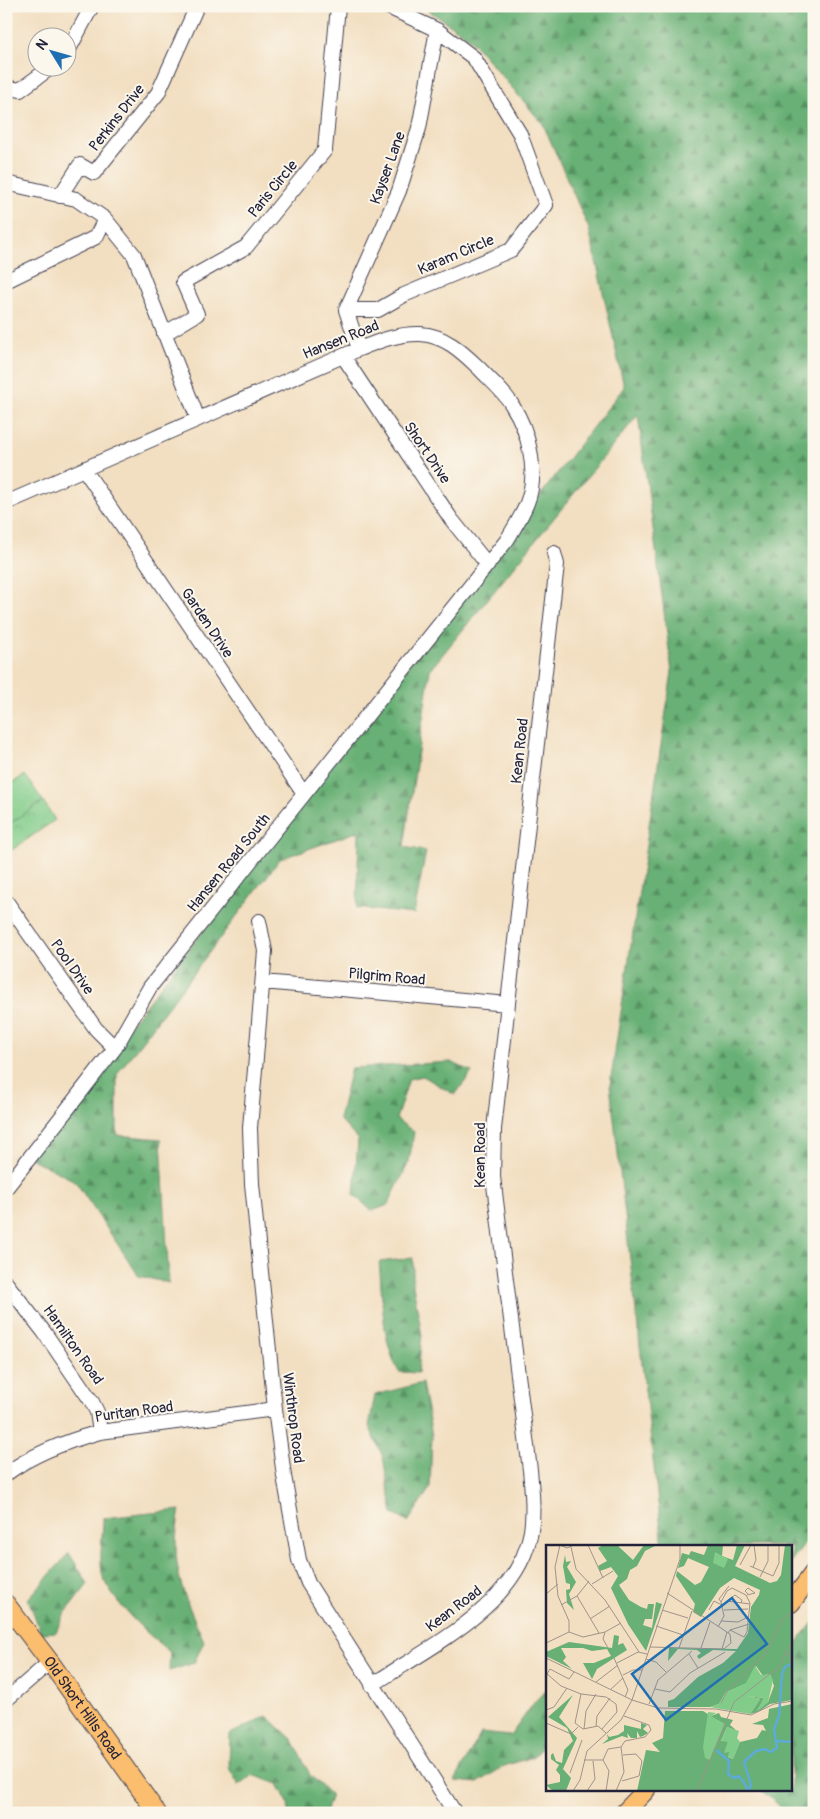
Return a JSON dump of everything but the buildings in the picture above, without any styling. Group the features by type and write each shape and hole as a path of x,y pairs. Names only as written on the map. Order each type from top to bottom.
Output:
{"main road":[{"path":"792,1602 814,1572"},
{"name":"Old Short Hills Road","path":"6,1604 50,1662 157,1813"},
{"path":"624,1813 644,1792"}],"street":[{"path":"78,32 92,6"},
{"name":"Perkins Drive","path":"60,196 80,165 94,173 158,93 197,6"},
{"name":"Paris Circle","path":"164,334 197,314 183,282 246,247 325,150 338,6"},
{"name":"Karam Circle","path":"346,310 378,310 404,295 511,250 546,205 520,134 474,58 438,30 386,6"},
{"name":"Kayser Lane","path":"346,310 399,190 419,128 438,30"},
{"path":"6,87 20,90 36,78"},
{"path":"6,184 76,199 106,219 134,255 198,419"},
{"path":"6,281 96,237 106,219"},
{"path":"346,310 359,349"},
{"name":"Hansen Road","path":"6,504 359,349 397,335 422,334 443,339 461,351 512,404 527,443 531,463 532,484 527,503 519,520 488,565"},
{"name":"Short Drive","path":"343,356 451,519 488,565"},
{"name":"Garden Drive","path":"84,469 304,794"},
{"name":"Kean Road","path":"372,1685 479,1614 513,1576 526,1549 531,1532 533,1508 530,1470 493,1177 494,1129 556,574 554,553"},
{"name":"Hansen Road South","path":"6,1188 115,1048 150,987 488,565"},
{"name":"Pool Drive","path":"6,901 96,1029 115,1048"},
{"name":"Winthrop Road","path":"259,921 266,952 250,1128 252,1184 275,1409 291,1521 299,1560 308,1583 455,1813"},
{"name":"Pilgrim Road","path":"263,982 508,1004"},
{"name":"Hamilton Road","path":"6,1283 44,1332 92,1402 97,1412 100,1432"},
{"name":"Puritan Road","path":"6,1474 37,1454 76,1438 100,1432 275,1409"},
{"path":"6,1700 50,1662"}],"green space":[{"path":"422,6 814,6 814,1532 792,1561 792,1545 663,1545 610,1085 672,672 638,415 430,670 404,847 426,851 414,914 357,908 359,831 280,859 117,1074 117,1135 161,1139 169,1283 139,1276 75,1181 28,1157 624,387 589,229 543,124 469,38"},
{"path":"25,775 43,801 6,826 6,787"},
{"path":"43,801 55,820 6,854 6,826"},
{"path":"451,1062 472,1072 455,1095 423,1076 409,1079 396,1119 414,1132 409,1162 388,1205 372,1211 354,1195 358,1140 339,1119 351,1068"},
{"path":"413,1258 413,1285 422,1335 418,1373 399,1372 393,1359 384,1319 379,1262"},
{"path":"422,1383 432,1436 430,1488 408,1522 393,1514 383,1457 369,1426 375,1395"},
{"path":"180,1510 177,1529 177,1563 189,1608 204,1641 194,1663 169,1671 170,1652 130,1616 111,1593 105,1582 101,1559 103,1518"},
{"path":"69,1553 88,1584 63,1616 56,1632 41,1633 28,1599"},
{"path":"814,1621 814,1813 788,1813 763,1792 792,1792 792,1650"},
{"path":"546,1690 546,1742 533,1757 504,1766 478,1783 455,1781 481,1733 510,1736 536,1700"},
{"path":"267,1716 293,1740 310,1775 331,1795 325,1813 289,1813 288,1803 278,1784 253,1775 239,1785 229,1768 230,1734"}]}
